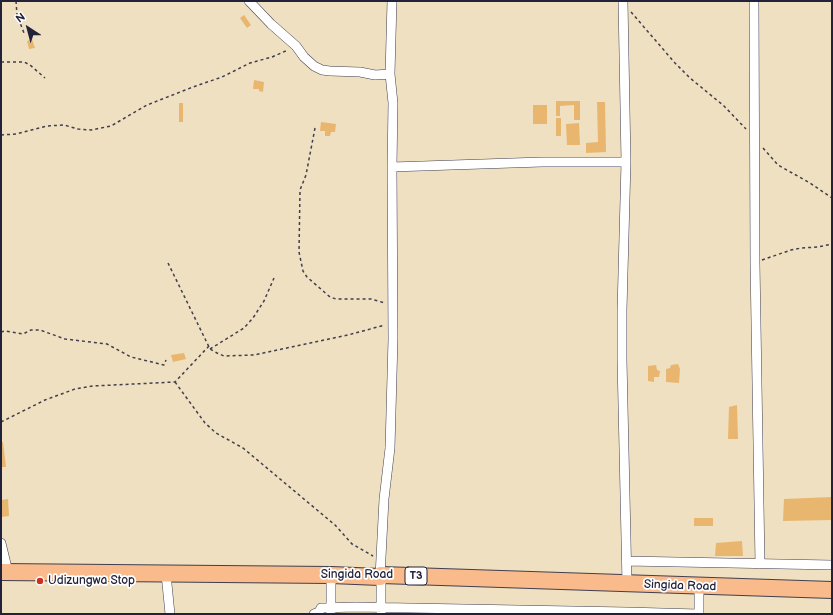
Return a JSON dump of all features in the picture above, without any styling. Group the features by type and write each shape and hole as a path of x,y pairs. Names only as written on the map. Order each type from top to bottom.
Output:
{"highway":[{"name":"Singida Road","path":"5,572 331,575 380,571 627,584 832,590"}],"street":[{"path":"249,1 271,24 296,46 308,61 322,70 360,72 376,75 390,74"},
{"path":"381,611 380,571 384,499 390,448 393,323 393,103 390,74 392,1"},
{"path":"754,1 755,262 760,564"},
{"path":"623,2 626,162 622,360 627,584"},
{"path":"392,167 542,162 626,162"},
{"path":"1,543 5,572"},
{"path":"626,561 832,566"},
{"path":"166,574 170,614"},
{"path":"331,575 331,611"},
{"path":"314,614 319,612 321,608 331,611 698,614 699,586"}],"path":[{"path":"16,1 17,15 24,33"},
{"path":"623,2 675,63 690,78 724,106 755,138 778,165 810,183 832,198"},
{"path":"1,136 16,134 47,126 64,125 78,129 91,130 112,126 147,105 193,87 222,78 250,63 272,57 296,46"},
{"path":"1,62 24,62 30,65 45,78"},
{"path":"315,128 306,174 300,190 299,252 303,271 307,277 326,293 336,299 371,299 393,305"},
{"path":"755,262 791,250 832,244"},
{"path":"168,263 210,347 217,353 224,356 254,355 348,335 393,323"},
{"path":"1,422 60,393 75,389 93,386 174,382 210,347 244,328 253,318 264,301 274,278"},
{"path":"1,332 5,331 23,334 32,330 40,330 65,339 107,344 131,357 164,365 166,360"},
{"path":"174,382 205,423 216,433 243,448 329,521 380,571"}],"building":[{"path":"244,15 251,25 247,28 240,18"},
{"path":"32,39 35,48 29,49 27,41"},
{"path":"254,80 264,82 263,92 259,91 259,89 253,89"},
{"path":"556,101 580,101 580,120 574,120 574,105 560,106 560,116 556,116"},
{"path":"597,102 605,102 606,152 586,153 586,143 598,142"},
{"path":"179,103 183,103 183,122 179,122"},
{"path":"533,105 547,105 547,124 533,124"},
{"path":"556,118 561,118 561,136 556,136"},
{"path":"321,122 336,124 335,132 331,132 330,136 325,136 325,131 320,131"},
{"path":"579,123 580,145 567,145 566,124"},
{"path":"184,353 186,359 173,362 171,355"},
{"path":"678,364 680,369 679,383 666,382 666,369 670,368 671,365"},
{"path":"656,365 657,370 660,371 659,377 654,377 654,382 648,381 648,366"},
{"path":"737,405 738,439 728,439 729,407"},
{"path":"1,442 3,442 6,467 1,467"},
{"path":"832,497 832,520 783,521 784,499"},
{"path":"8,499 9,516 1,517 1,500"},
{"path":"694,518 713,518 713,526 694,526"},
{"path":"742,541 743,556 715,556 716,543"}],"place":[{"name":"Udizungwa Stop","path":"40,581"}]}
